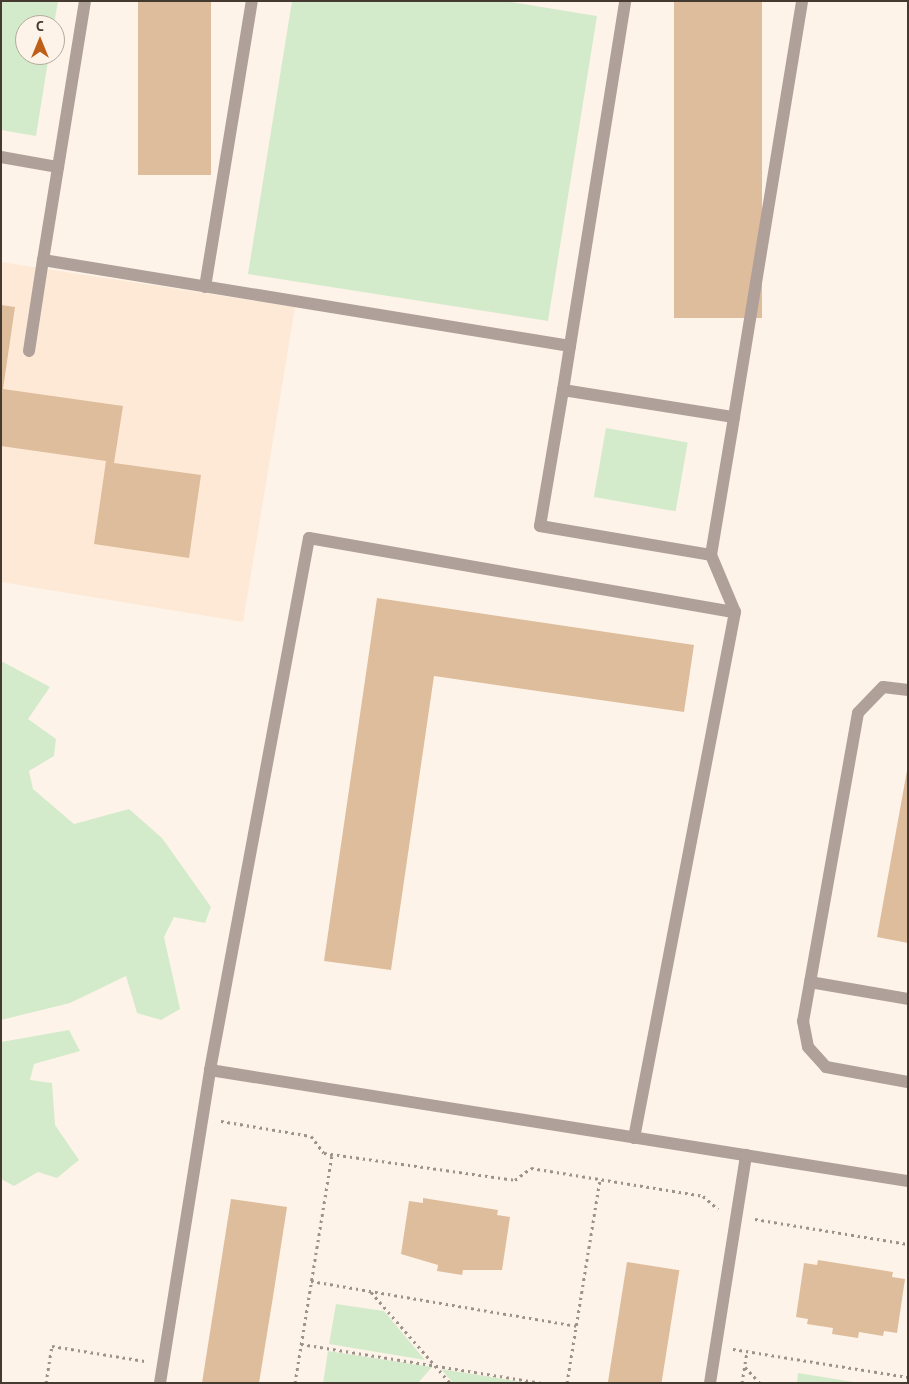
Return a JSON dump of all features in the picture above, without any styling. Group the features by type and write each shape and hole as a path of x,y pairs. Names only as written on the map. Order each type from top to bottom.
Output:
{"lane":[{"path":"29,352 42,260 85,1"},
{"path":"205,287 252,1"},
{"path":"625,1 540,526 711,554"},
{"path":"634,1138 735,612 711,554 802,1"},
{"path":"1,158 58,166"},
{"path":"42,260 570,346"},
{"path":"563,390 734,418"},
{"path":"160,1383 210,1070 309,538 735,612"},
{"path":"908,690 883,686 858,713 803,1021 808,1047 826,1067 908,1082"},
{"path":"810,982 908,999"},
{"path":"210,1070 908,1181"},
{"path":"710,1383 746,1155"}],"path":[{"path":"203,1118 311,1136 324,1153 515,1180 531,1168 703,1196 715,1208 736,1216 908,1244"},
{"path":"295,1383 332,1154"},
{"path":"567,1383 600,1179"},
{"path":"311,1281 576,1326"},
{"path":"371,1291 450,1383"},
{"path":"301,1344 542,1383"},
{"path":"46,1383 52,1346 163,1364"},
{"path":"716,1347 908,1377"},
{"path":"742,1383 747,1352"},
{"path":"745,1366 760,1383"}],"shaded area":[{"path":"1,262 295,307 243,622 1,582"}],"green space":[{"path":"1,1 58,1 56,15 15,15 15,65 47,65 36,136 1,130"},
{"path":"292,1 505,1 597,16 548,321 248,274"},
{"path":"606,428 688,442 676,511 594,497"},
{"path":"1,661 50,687 28,719 56,739 54,756 29,771 33,789 74,824 129,809 162,838 211,907 205,923 174,917 164,937 180,1009 161,1020 137,1013 126,976 70,1003 1,1020"},
{"path":"69,1030 80,1051 34,1064 30,1080 52,1083 55,1125 79,1160 57,1178 38,1172 14,1186 1,1179 1,1042"},
{"path":"336,1304 384,1311 425,1360 329,1344"},
{"path":"328,1351 432,1367 418,1383 323,1383"},
{"path":"441,1369 529,1383 453,1383"},
{"path":"798,1373 860,1383 797,1383"}],"building":[{"path":"138,1 211,1 211,175 138,175"},
{"path":"674,1 762,1 762,318 674,318"},
{"path":"1,305 15,307 3,389 123,406 114,463 201,475 189,558 94,544 106,461 1,446"},
{"path":"377,598 694,645 684,712 434,676 391,970 324,961"},
{"path":"908,765 908,943 877,937"},
{"path":"423,1198 498,1210 497,1215 510,1217 502,1270 463,1270 462,1275 437,1271 438,1265 401,1254 409,1201 423,1203"},
{"path":"231,1199 287,1207 272,1303 259,1383 202,1383"},
{"path":"818,1260 893,1272 892,1277 905,1279 897,1333 884,1331 883,1336 859,1332 858,1338 832,1334 833,1328 807,1324 808,1319 796,1317 804,1263 817,1265"},
{"path":"627,1262 679,1270 661,1383 608,1382"}]}
